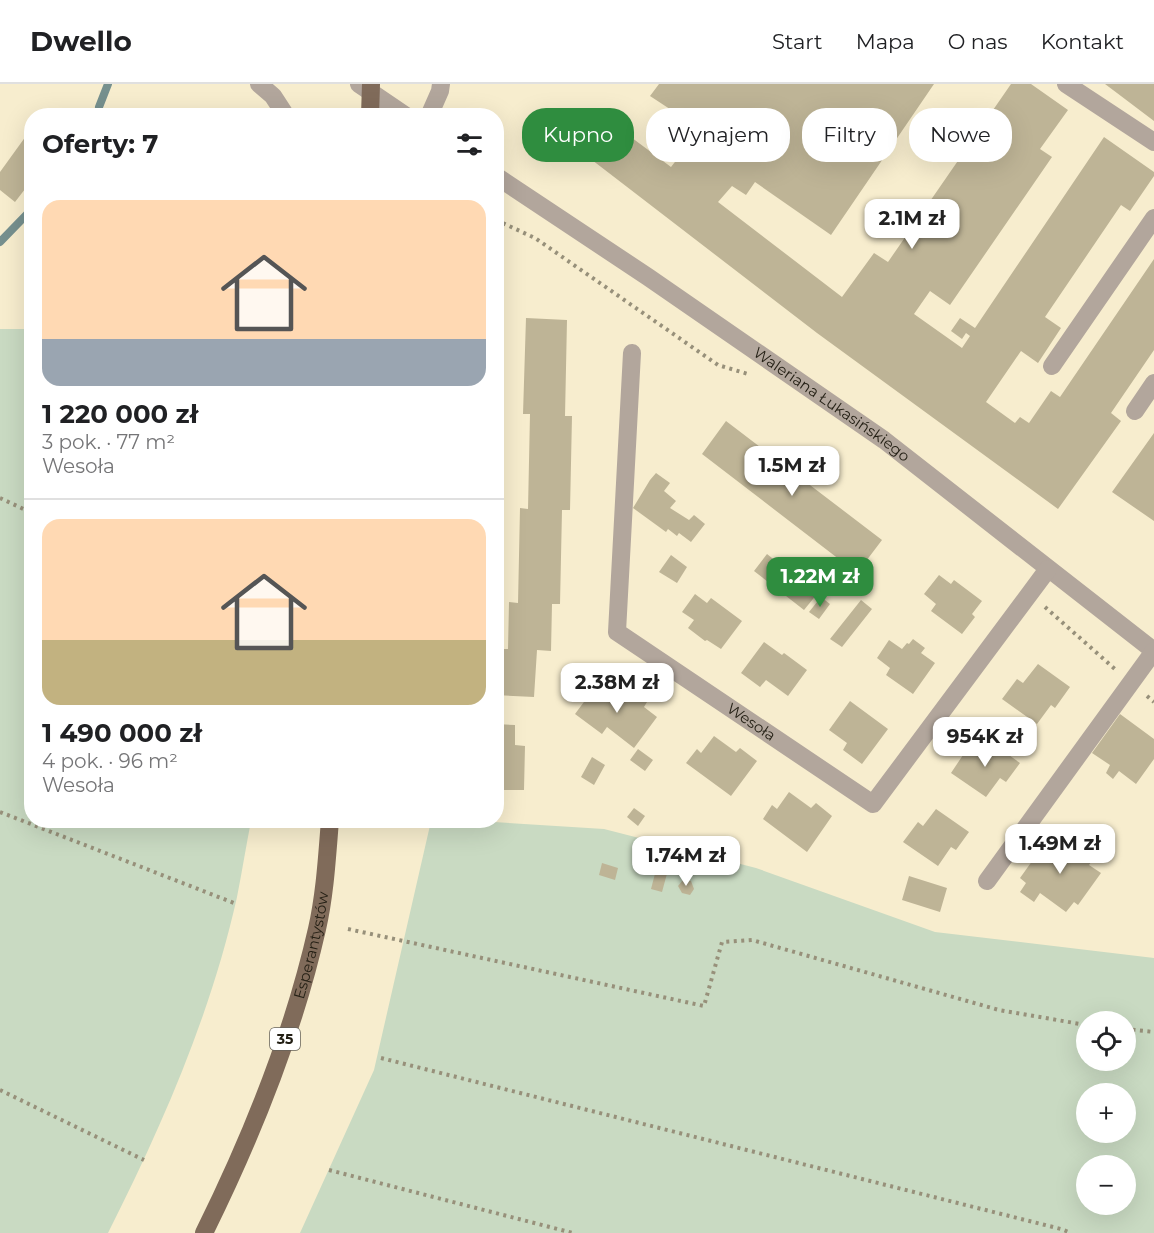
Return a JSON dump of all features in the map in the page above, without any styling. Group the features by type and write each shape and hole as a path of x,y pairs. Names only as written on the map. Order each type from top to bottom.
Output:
{"main road":[{"path":"367,87 369,108"},
{"name":"Esperantystów","path":"204,1233 246,1144 265,1097 302,984 317,927 329,828"}],"street":[{"path":"259,84 273,96 281,108"},
{"path":"433,108 441,84"},
{"path":"1066,84 1154,142"},
{"path":"367,87 395,108"},
{"name":"Waleriana Łukasińskiego","path":"504,182 648,277 884,440 1154,651"},
{"path":"1052,366 1154,218"},
{"name":"Wesoła","path":"633,353 617,632 873,804 1048,569"},
{"path":"1135,411 1154,383"},
{"path":"987,881 1154,651"}],"path":[{"path":"504,224 535,238 718,365 755,376"},
{"path":"0,498 24,509"},
{"path":"1030,593 1131,683"},
{"path":"0,812 24,821"},
{"path":"41,828 234,903"},
{"path":"348,929 704,1006 723,942 752,940 999,1010 1076,1023"},
{"path":"1136,1030 1154,1032"},
{"path":"381,1058 1071,1233"},
{"path":"0,1090 144,1160"},
{"path":"329,1170 573,1233"}],"green space":[{"path":"0,329 24,329 24,828 250,828 226,941 199,1027 166,1111 108,1233 0,1233"},
{"path":"504,823 604,829 756,868 935,932 1154,958 1154,1233 300,1233 374,1070 429,828 504,828"}],"building":[{"path":"659,84 934,84 918,108 909,108 909,121 897,138 897,108 802,108 802,162 881,162 831,235 755,182 746,195 732,186 718,202 842,297 874,253 888,262 957,162 1012,162 1012,108 994,108 1011,84 1031,84 1068,110 1040,149 1052,157 950,305 930,291 914,314 962,348 970,336 966,333 962,339 951,331 960,318 975,328 1104,137 1154,172 1154,176 1130,211 1121,205 1045,317 1061,328 1038,363 1021,351 986,402 1015,423 1020,417 1029,423 1051,391 1060,397 1154,259 1154,350 1111,413 1121,421 1058,509 817,333 595,162 634,162 634,139 646,148 646,162 664,162 671,167 675,162 790,162 790,108 668,108 650,96"},
{"path":"1105,84 1154,84 1154,121 1117,93"},
{"path":"24,139 24,190 15,202 0,190 0,172"},
{"path":"526,318 567,320 565,416 572,416 570,510 562,510 560,604 552,604 551,651 537,650 534,697 504,695 504,649 508,649 509,602 518,603 520,508 528,509 530,414 523,414"},
{"path":"726,421 882,540 857,573 702,454"},
{"path":"1154,433 1154,521 1112,492"},
{"path":"656,473 670,483 664,491 676,501 670,508 689,520 694,515 705,524 691,542 679,533 677,536 668,529 666,532 633,508"},
{"path":"767,554 817,594 804,610 754,571"},
{"path":"671,555 687,567 677,583 659,572"},
{"path":"939,575 951,584 954,580 982,601 972,614 975,617 962,634 931,611 936,604 924,594"},
{"path":"695,594 707,603 711,598 742,621 721,649 705,641 688,628 694,620 682,612"},
{"path":"821,597 830,604 819,619 809,612"},
{"path":"861,600 872,609 842,647 830,639"},
{"path":"913,639 925,648 921,653 935,663 913,694 886,675 890,668 877,658 889,640 902,649"},
{"path":"764,642 807,670 788,696 766,680 760,687 741,673"},
{"path":"1038,664 1070,687 1055,708 1051,705 1037,724 1002,699 1017,679 1023,683"},
{"path":"601,679 626,699 629,696 631,698 635,693 647,702 644,707 657,717 634,748 607,727 602,734 575,714"},
{"path":"850,701 888,729 862,764 843,750 847,743 829,730"},
{"path":"1120,714 1154,739 1154,759 1136,784 1119,771 1113,779 1106,773 1110,765 1092,753"},
{"path":"504,724 515,725 515,745 525,746 524,790 504,790"},
{"path":"714,736 736,752 740,748 757,761 731,796 686,763 697,749 701,753"},
{"path":"985,738 1020,763 1006,782 1000,778 986,797 951,773 965,752 972,756"},
{"path":"638,749 653,760 645,771 630,760"},
{"path":"592,757 605,765 594,785 581,777"},
{"path":"789,792 811,808 816,803 832,816 807,852 763,819 772,805 777,809"},
{"path":"634,808 645,816 638,826 627,817"},
{"path":"936,809 969,832 956,850 951,847 938,866 903,842 918,822 923,826"},
{"path":"1050,836 1071,851 1076,845 1094,858 1089,865 1101,873 1078,905 1074,902 1066,912 1040,893 1034,902 1020,892 1026,883 1020,878"},
{"path":"602,863 618,868 615,880 599,875"},
{"path":"657,866 668,870 662,892 651,889"},
{"path":"909,876 947,888 940,912 902,900"},
{"path":"683,880 691,881 694,889 690,895 682,893 678,886"}],"waterway":[{"path":"99,107 108,84"},
{"path":"0,242 24,217"}]}
